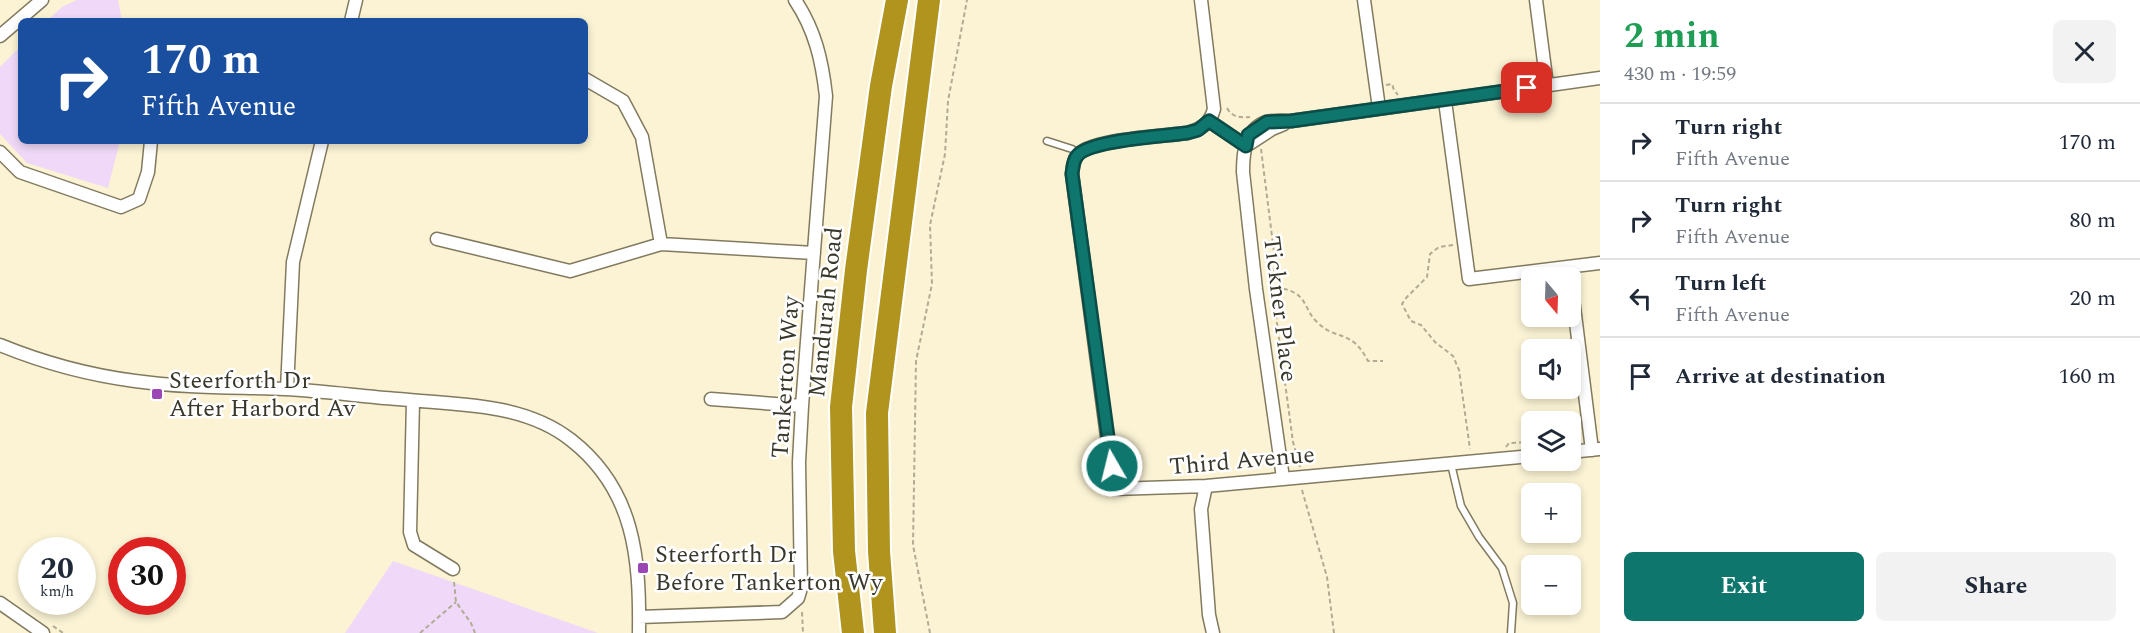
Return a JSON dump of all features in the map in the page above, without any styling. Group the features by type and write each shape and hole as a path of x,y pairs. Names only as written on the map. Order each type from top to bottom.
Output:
{"highway":[{"name":"Mandurah Road","path":"853,633 844,551 841,407 874,132 897,0"},
{"path":"885,633 879,551 877,413 929,0"}],"street":[{"path":"21,18 42,0"},
{"path":"352,18 356,0"},
{"name":"Tankerton Way","path":"639,617 774,614 783,612 798,598 801,575 799,462 802,406 826,96 822,64 814,37 808,21 795,0"},
{"path":"1078,154 1098,144 1187,133 1198,130 1209,121 1214,109 1201,0"},
{"path":"1364,0 1379,108"},
{"path":"1536,0 1547,85"},
{"path":"0,36 18,21"},
{"path":"1246,146 1248,135 1267,122 1291,121 1445,101 1600,78"},
{"path":"588,81 623,101 642,137 661,244"},
{"path":"1445,101 1469,279 1521,273"},
{"path":"1209,121 1246,146"},
{"path":"1246,146 1272,129 1291,121"},
{"path":"0,152 20,172 121,207 139,199 148,172 151,144"},
{"path":"287,389 293,262 321,144"},
{"name":"Tickner Place","path":"1246,146 1243,155 1243,172 1256,289 1283,478"},
{"name":"Third Avenue","path":"1078,154 1073,164 1072,174 1114,489 1206,486 1521,457"},
{"path":"436,239 570,271 661,244 814,253"},
{"path":"1569,267 1600,263"},
{"path":"1578,327 1596,450 1581,451"},
{"path":"0,345 59,366 91,374 137,381 287,389 494,407 535,420 570,439 583,451 607,479 626,513 635,548 639,633"},
{"path":"711,399 802,406"},
{"path":"413,401 410,532 414,545 453,568"},
{"path":"1206,486 1201,509 1209,615 1213,633"},
{"path":"0,603 44,633"}],"lane":[{"path":"1047,141 1072,149 1078,154"},
{"path":"1451,464 1461,506 1479,537 1502,567 1513,603 1511,633"}],"path":[{"path":"930,633 913,545 916,361 932,284 930,225 945,154 948,101 967,0"},
{"path":"1259,138 1275,260 1272,286 1293,442 1302,476 1301,490 1327,577 1334,633"},
{"path":"1464,244 1438,247 1430,254 1427,277 1402,304 1411,321 1421,325 1435,342 1453,356 1459,370 1470,451"},
{"path":"1256,289 1272,286 1295,293 1304,300 1308,312 1318,324 1352,339 1361,347 1368,361 1383,361"},
{"path":"1504,449 1509,443 1521,442"},
{"path":"453,568 456,602 471,623 475,633"},
{"path":"420,633 456,602"}],"shaded area":[{"path":"77,0 118,0 121,18 50,18 62,7"},
{"path":"18,49 18,144 119,144 108,188 27,163 0,134 0,67"},
{"path":"393,561 598,633 345,633"}],"place":[{"name":"Steerforth Dr After Harbord Av","path":"157,394"},
{"name":"Steerforth Dr Before Tankerton Wy","path":"643,568"}],"route":[{"path":"1112,466 1072,174 1073,164 1078,154 1098,144 1187,133 1198,130 1209,121 1246,146 1248,135 1267,122 1291,121 1445,101 1527,88"}]}
